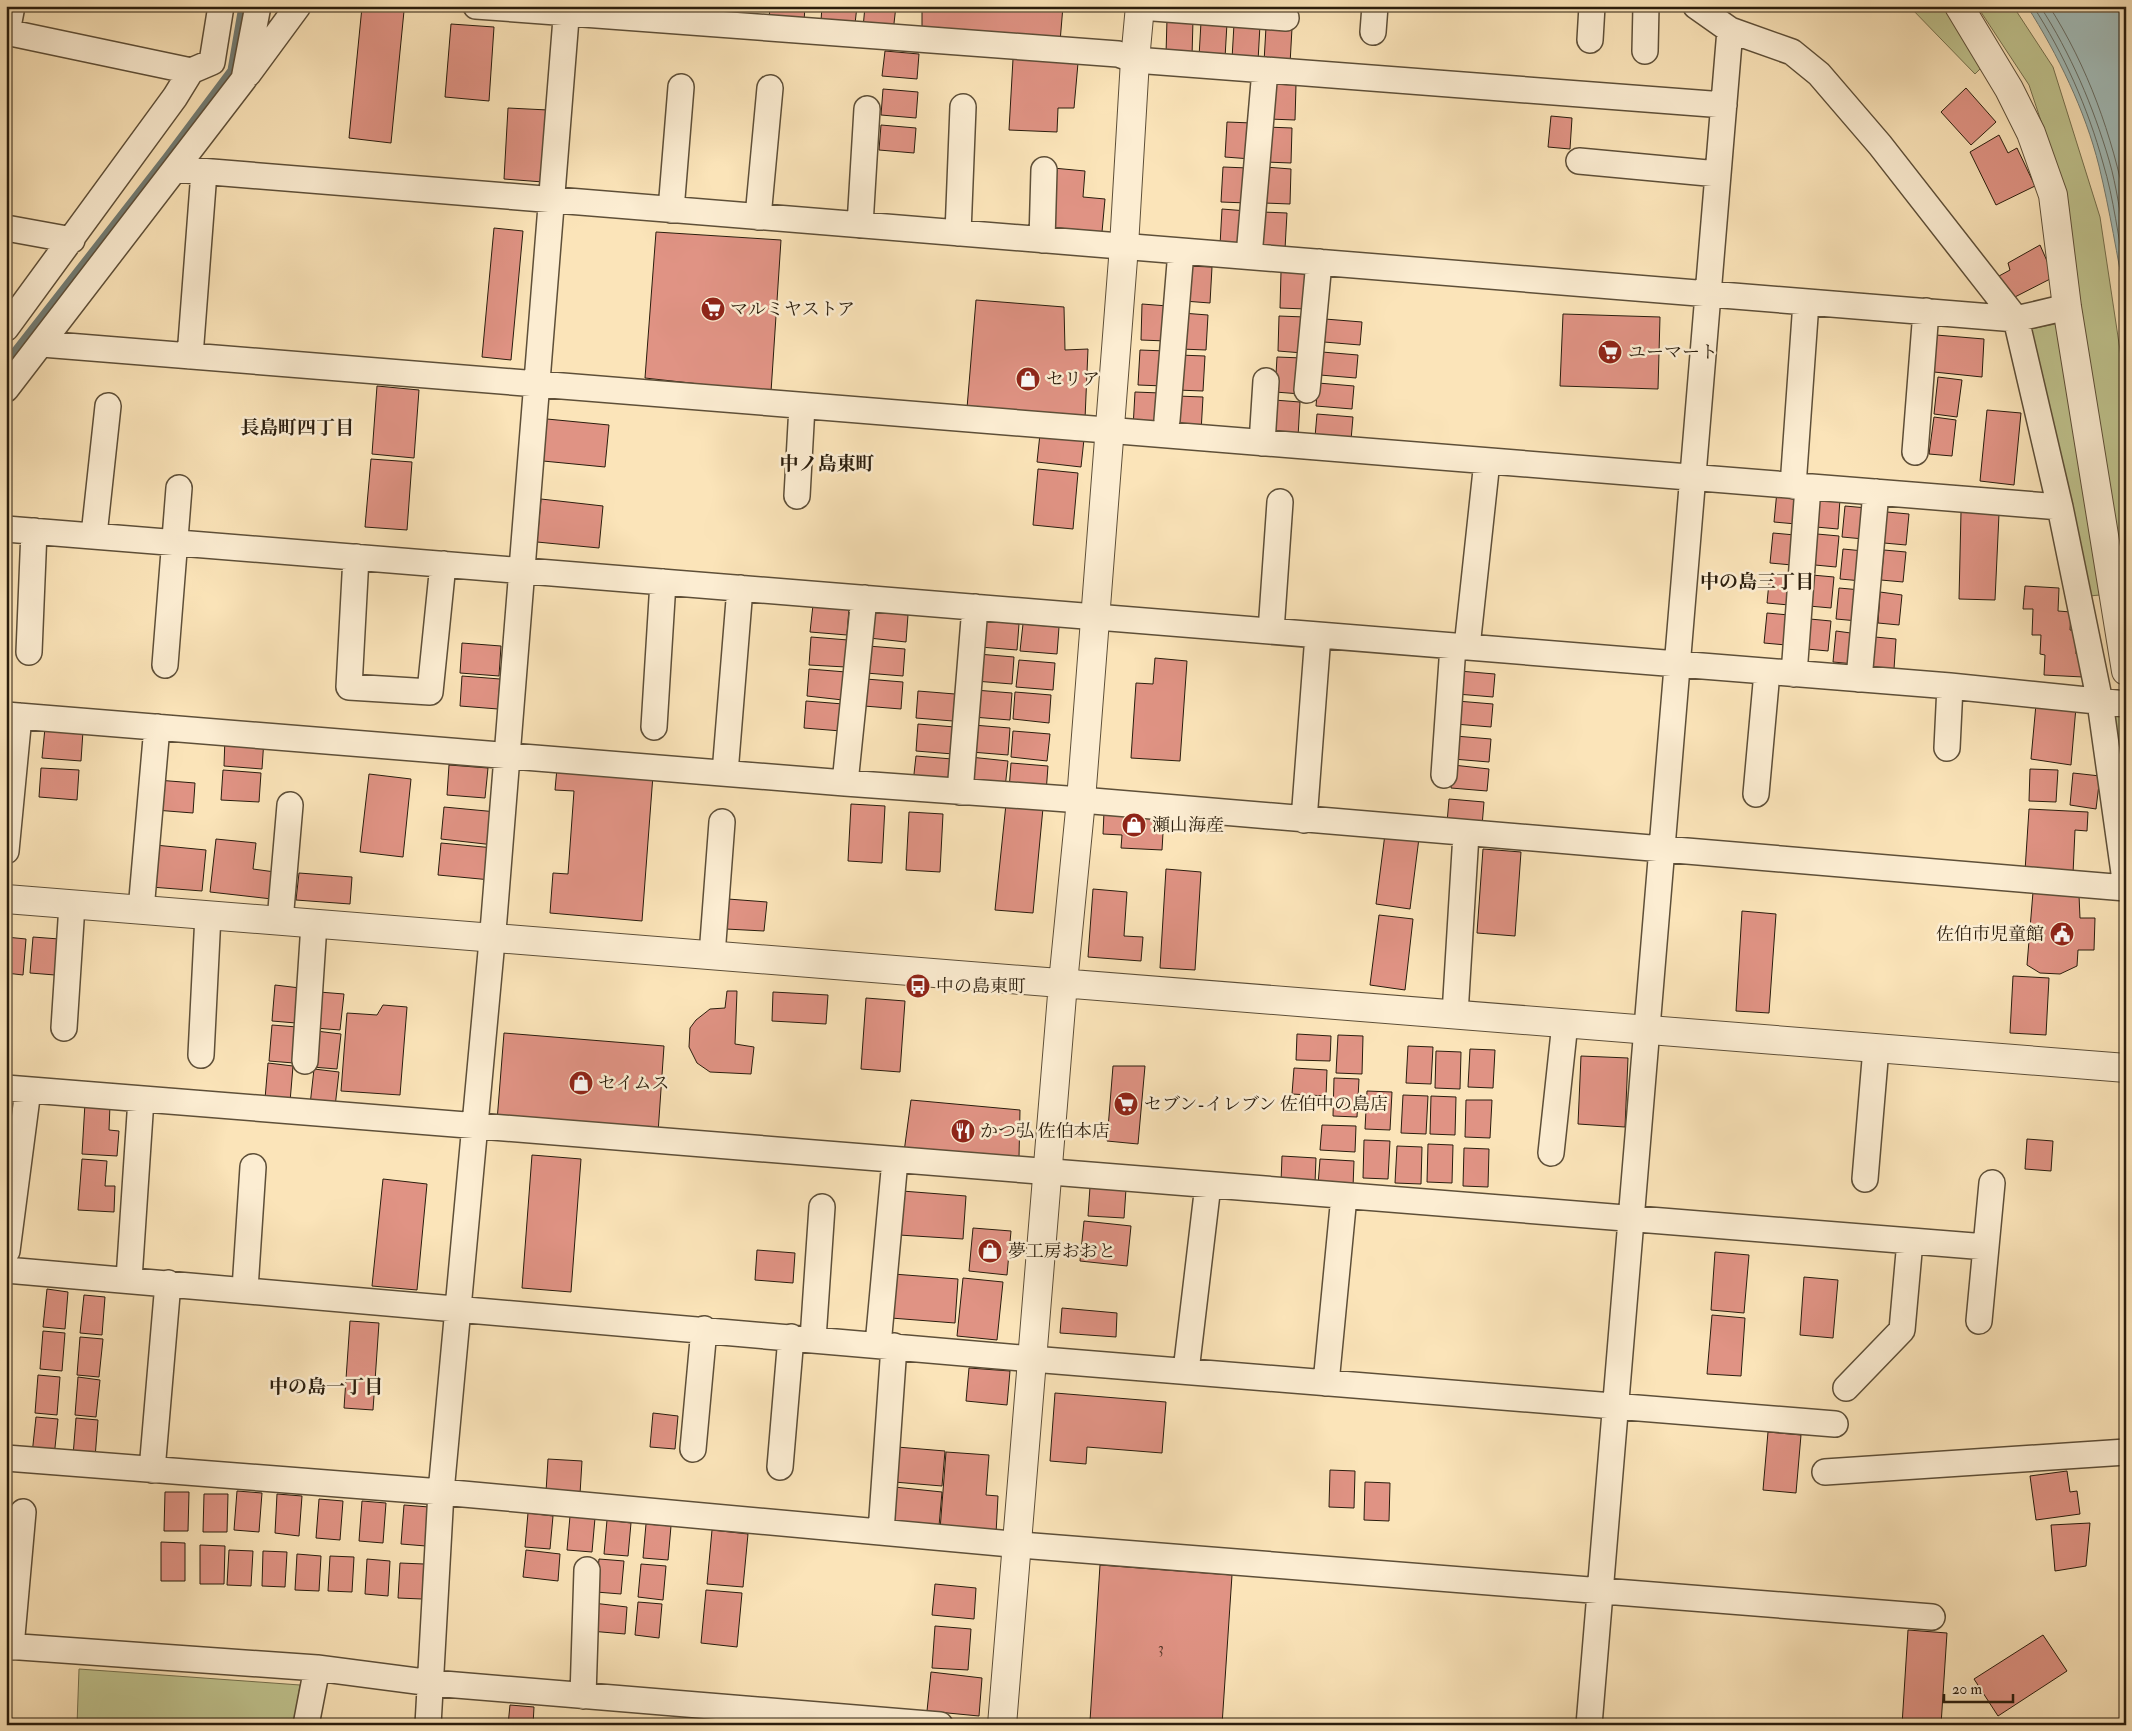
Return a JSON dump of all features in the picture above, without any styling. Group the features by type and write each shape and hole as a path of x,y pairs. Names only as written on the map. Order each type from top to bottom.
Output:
{"street":[{"path":"12,6 7,32 190,70 212,62 221,6"},
{"path":"244,79 258,6"},
{"path":"6,389 298,6"},
{"path":"476,6 567,10 1118,54 1135,60 1724,105"},
{"path":"1373,32 1375,6"},
{"path":"1590,40 1592,6"},
{"path":"1645,51 1646,6"},
{"path":"6,851 12,715 845,783 1081,800 1466,834 2126,888 2100,702 2060,507 2016,319 1880,145 1819,74 1792,52 1730,30 1696,6"},
{"path":"1959,6 2009,89 2031,134 2054,195 2067,307 2126,671"},
{"path":"1002,1725 1063,983 1081,800 1093,617 1124,246 1140,7 1286,18"},
{"path":"428,1725 432,1684 441,1492 492,938 567,10"},
{"path":"1589,1725 1730,30"},
{"path":"6,328 175,97 190,70"},
{"path":"1249,256 1265,70"},
{"path":"671,210 681,87"},
{"path":"758,217 770,88"},
{"path":"958,233 964,107"},
{"path":"860,225 867,109"},
{"path":"1579,161 1718,174"},
{"path":"175,169 2016,319 2067,307"},
{"path":"1042,240 1044,170"},
{"path":"190,356 204,172"},
{"path":"6,228 72,240"},
{"path":"1167,420 1181,251"},
{"path":"1306,390 1319,262"},
{"path":"1794,674 1806,302"},
{"path":"1915,452 1926,311"},
{"path":"42,344 2060,507"},
{"path":"1262,443 1266,381"},
{"path":"94,536 108,406"},
{"path":"797,496 802,406"},
{"path":"1444,775 1460,647 1487,461"},
{"path":"165,666 180,488"},
{"path":"1859,679 1876,492"},
{"path":"1271,631 1280,502"},
{"path":"6,528 1950,686 2126,704"},
{"path":"29,652 34,531"},
{"path":"356,557 349,687 430,692 443,564"},
{"path":"654,727 663,582"},
{"path":"725,773 740,588"},
{"path":"845,783 864,598"},
{"path":"960,792 975,607"},
{"path":"1304,820 1318,635"},
{"path":"1756,794 1768,672"},
{"path":"1947,748 1950,686"},
{"path":"140,910 157,727"},
{"path":"280,921 290,805"},
{"path":"712,955 722,822"},
{"path":"1455,1014 1466,834"},
{"path":"6,899 2126,1068"},
{"path":"64,1028 72,904"},
{"path":"200,1055 208,915"},
{"path":"305,1061 314,924"},
{"path":"1551,1153 1565,1023"},
{"path":"1865,1178 1876,1048"},
{"path":"1835,1424 1032,1359 168,1283 8,1260 17,1089 1986,1248"},
{"path":"130,1279 141,1099"},
{"path":"881,1532 886,1346 895,1160"},
{"path":"245,1289 253,1167"},
{"path":"1978,1321 1992,1183"},
{"path":"1186,1371 1208,1185"},
{"path":"1326,1383 1344,1196"},
{"path":"780,1467 822,1207"},
{"path":"1846,1388 1902,1330 1910,1241"},
{"path":"152,1470 168,1283"},
{"path":"693,1449 704,1330"},
{"path":"1825,1472 2126,1452"},
{"path":"6,1458 441,1492 1017,1545 1932,1617"},
{"path":"23,1512 9,1647 317,1668 432,1684 940,1725"},
{"path":"583,1696 587,1570"},
{"path":"306,1725 317,1668"}],"green space":[{"path":"1909,6 1943,6 1981,68 1975,74"},
{"path":"1977,6 2013,6 2053,67 2100,217 2126,390 2126,621 2061,181 2029,85"},
{"path":"2060,323 2100,595 2089,596 2026,330"},
{"path":"2107,712 2126,715 2126,846"},
{"path":"79,1669 300,1685 294,1725 77,1725"}],"water":[{"path":"2027,6 2126,6 2126,301 2103,183 2086,124 2060,63"}],"building":[{"path":"770,6 805,6 804,22 769,19"},
{"path":"822,6 857,6 855,24 821,21"},
{"path":"865,6 896,6 893,32 863,28"},
{"path":"922,6 1063,6 1060,42 922,33"},
{"path":"362,7 404,11 391,143 349,138"},
{"path":"1167,19 1193,20 1192,56 1166,54"},
{"path":"1201,22 1227,23 1225,58 1199,57"},
{"path":"451,24 494,27 489,101 445,97"},
{"path":"1234,24 1260,25 1258,61 1232,59"},
{"path":"1266,27 1292,28 1290,64 1264,62"},
{"path":"885,51 919,54 917,79 882,76"},
{"path":"1013,59 1078,63 1074,108 1058,108 1057,132 1009,130"},
{"path":"1270,84 1296,85 1295,120 1269,119"},
{"path":"1966,88 1996,122 1971,145 1941,112"},
{"path":"883,89 918,92 916,118 881,115"},
{"path":"508,108 548,110 543,182 504,179"},
{"path":"1551,116 1572,118 1570,149 1548,147"},
{"path":"1227,122 1252,123 1251,159 1225,157"},
{"path":"881,125 916,128 914,153 879,150"},
{"path":"1266,127 1292,128 1291,163 1265,162"},
{"path":"1999,135 2008,153 2017,148 2035,186 1996,205 1970,152"},
{"path":"1223,167 1248,168 1247,203 1221,202"},
{"path":"1265,167 1291,169 1290,204 1264,203"},
{"path":"1053,168 1085,171 1083,197 1105,199 1102,232 1048,227"},
{"path":"1222,209 1247,211 1245,246 1220,245"},
{"path":"1262,212 1287,213 1285,249 1260,248"},
{"path":"494,228 523,231 511,360 482,357"},
{"name":"マルミヤストア","path":"656,232 781,240 771,392 645,378"},
{"path":"2040,245 2054,277 2011,299 1999,276 2010,270 2008,263"},
{"path":"1186,266 1212,267 1210,303 1184,301"},
{"path":"1281,272 1307,274 1306,309 1280,308"},
{"name":"セリア","path":"976,300 1064,307 1065,350 1088,349 1085,419 967,408"},
{"path":"1142,304 1168,306 1166,341 1141,340"},
{"path":"1182,313 1208,315 1206,350 1181,349"},
{"name":"ユーマート","path":"1563,314 1660,317 1658,389 1560,386"},
{"path":"1279,316 1305,317 1303,353 1278,351"},
{"path":"1325,319 1362,322 1360,345 1324,342"},
{"path":"1936,335 1984,339 1982,377 1934,372"},
{"path":"1140,350 1166,351 1164,386 1138,385"},
{"path":"1322,352 1358,355 1356,378 1320,375"},
{"path":"1179,355 1205,356 1203,391 1177,390"},
{"path":"1277,357 1302,358 1301,394 1275,392"},
{"path":"1938,377 1962,380 1957,417 1934,414"},
{"path":"1318,383 1354,386 1352,409 1316,406"},
{"path":"377,386 419,390 414,458 372,454"},
{"path":"1135,392 1160,393 1159,429 1133,428"},
{"path":"1177,396 1203,397 1201,432 1175,431"},
{"path":"1274,400 1300,402 1298,437 1272,436"},
{"path":"1987,410 2021,413 2014,485 1980,481"},
{"path":"1317,414 1353,417 1351,440 1315,437"},
{"path":"1934,417 1956,420 1952,456 1929,454"},
{"path":"547,419 609,425 605,467 543,461"},
{"path":"1040,434 1084,439 1081,467 1037,462"},
{"path":"371,459 412,462 407,530 365,527"},
{"path":"1038,469 1078,473 1073,529 1033,525"},
{"path":"1777,491 1799,493 1796,524 1774,522"},
{"path":"1819,497 1840,499 1838,529 1816,527"},
{"path":"541,499 603,506 599,548 537,542"},
{"path":"1845,506 1867,508 1864,539 1842,537"},
{"path":"1887,512 1909,514 1906,545 1884,543"},
{"path":"1961,512 1999,514 1995,600 1959,599"},
{"path":"1773,533 1795,535 1792,565 1770,563"},
{"path":"1817,534 1839,536 1836,567 1815,565"},
{"path":"1843,549 1864,551 1862,581 1840,579"},
{"path":"1884,550 1906,552 1903,582 1881,580"},
{"path":"1770,572 1792,574 1789,605 1767,603"},
{"path":"1812,575 1834,577 1831,608 1809,606"},
{"path":"2025,586 2059,588 2058,611 2071,612 2070,630 2077,631 2076,654 2085,654 2083,677 2044,675 2045,655 2040,654 2041,635 2032,635 2033,609 2023,609"},
{"path":"1839,588 1861,590 1858,621 1836,619"},
{"path":"1880,592 1902,595 1899,625 1878,623"},
{"path":"813,605 849,608 847,635 810,632"},
{"path":"871,611 908,615 906,642 869,638"},
{"path":"1767,613 1789,615 1786,645 1764,643"},
{"path":"1810,619 1831,621 1828,651 1807,649"},
{"path":"982,620 1019,624 1017,650 980,647"},
{"path":"1023,624 1059,627 1057,654 1020,651"},
{"path":"1836,631 1858,634 1855,664 1833,662"},
{"path":"811,637 848,640 846,667 809,665"},
{"path":"1875,637 1896,639 1894,669 1872,667"},
{"path":"462,643 501,646 499,676 460,673"},
{"path":"868,646 905,649 903,676 866,673"},
{"path":"978,654 1014,657 1012,684 975,681"},
{"path":"1155,658 1187,661 1180,761 1131,758 1136,683 1153,684"},
{"path":"1019,660 1055,663 1053,690 1016,687"},
{"path":"809,669 846,672 843,700 807,696"},
{"path":"1459,671 1495,674 1493,697 1457,694"},
{"path":"462,676 500,679 498,709 460,706"},
{"path":"866,679 903,682 901,709 864,706"},
{"path":"975,690 1012,693 1010,720 973,717"},
{"path":"918,691 955,694 953,721 916,718"},
{"path":"1015,692 1051,695 1049,723 1013,719"},
{"path":"806,701 843,704 841,731 804,728"},
{"path":"1457,701 1493,704 1491,727 1455,724"},
{"path":"2036,704 2076,707 2071,765 2031,759"},
{"path":"918,724 955,727 953,754 916,751"},
{"path":"973,725 1010,728 1008,755 971,752"},
{"path":"45,728 83,731 81,761 42,758"},
{"path":"1013,731 1050,734 1047,761 1011,757"},
{"path":"1455,736 1491,739 1489,762 1453,759"},
{"path":"225,737 264,739 262,769 224,766"},
{"path":"916,756 952,759 950,786 913,783"},
{"path":"970,757 1008,761 1005,788 968,784"},
{"path":"1011,763 1048,766 1046,793 1009,790"},
{"path":"449,765 488,768 485,798 447,795"},
{"path":"1453,765 1489,769 1487,791 1451,788"},
{"path":"41,768 79,770 77,800 39,797"},
{"path":"557,768 653,775 642,921 550,913 553,873 568,874 574,791 555,790"},
{"path":"2030,769 2058,770 2056,802 2029,801"},
{"path":"223,770 261,773 259,802 221,800"},
{"path":"2073,773 2100,776 2096,809 2070,805"},
{"path":"369,774 411,779 403,857 360,852"},
{"path":"157,780 195,783 193,813 155,810"},
{"path":"1449,799 1484,802 1482,826 1447,823"},
{"path":"851,804 885,806 882,863 848,861"},
{"path":"1006,804 1043,808 1033,913 995,910"},
{"path":"444,807 497,812 494,845 441,839"},
{"path":"2029,809 2088,812 2087,831 2075,830 2073,874 2025,871"},
{"path":"909,812 943,814 940,872 906,870"},
{"name":"瀬山海産","path":"1104,812 1164,816 1162,850 1121,848 1122,835 1103,834"},
{"path":"1385,834 1419,838 1410,909 1376,904"},
{"path":"216,839 256,843 253,869 275,872 272,899 210,892"},
{"path":"441,843 494,848 491,880 438,875"},
{"path":"155,845 206,850 202,891 151,887"},
{"path":"1483,849 1521,852 1515,936 1477,933"},
{"path":"1166,869 1201,872 1195,970 1160,968"},
{"path":"299,873 352,877 350,904 296,900"},
{"path":"1093,889 1127,892 1124,936 1143,937 1141,961 1088,957"},
{"name":"佐伯市児童館","path":"2033,892 2079,895 2080,918 2095,918 2094,950 2078,950 2077,966 2060,974 2040,973 2027,965"},
{"path":"728,899 767,902 764,931 726,929"},
{"path":"1742,911 1776,914 1769,1013 1736,1011"},
{"path":"1379,915 1413,919 1405,990 1370,985"},
{"path":"6,937 26,939 23,975 6,973"},
{"path":"33,937 59,939 55,975 30,973"},
{"path":"2013,976 2049,978 2046,1035 2010,1033"},
{"path":"275,985 300,988 296,1023 272,1021"},
{"path":"727,991 737,991 735,1044 754,1047 751,1074 710,1072 697,1063 689,1047 690,1028 696,1020 710,1009 725,1008"},
{"path":"319,992 344,994 340,1030 315,1028"},
{"path":"773,992 828,995 826,1024 772,1021"},
{"path":"866,998 905,1001 900,1072 861,1069"},
{"path":"383,1005 407,1007 400,1095 341,1091 347,1013 377,1015"},
{"path":"272,1025 297,1027 294,1063 269,1061"},
{"path":"316,1031 341,1034 337,1069 312,1067"},
{"name":"セイムス","path":"504,1033 664,1046 658,1133 497,1121"},
{"path":"1297,1034 1331,1036 1330,1061 1296,1060"},
{"path":"1338,1035 1363,1036 1362,1074 1336,1073"},
{"path":"1408,1046 1433,1047 1431,1084 1406,1083"},
{"path":"1470,1049 1495,1050 1493,1088 1468,1087"},
{"path":"1436,1051 1461,1052 1460,1089 1435,1088"},
{"path":"1581,1056 1628,1058 1625,1127 1578,1124"},
{"path":"268,1063 293,1066 290,1102 265,1099"},
{"name":"セブン-イレブン 佐伯中の島店","path":"1113,1066 1145,1066 1138,1144 1107,1141"},
{"path":"1294,1068 1327,1070 1326,1096 1292,1094"},
{"path":"314,1069 339,1072 335,1107 310,1105"},
{"path":"1334,1078 1359,1079 1357,1117 1333,1116"},
{"path":"1367,1091 1392,1092 1390,1130 1365,1129"},
{"path":"1403,1095 1428,1096 1426,1134 1401,1133"},
{"path":"1431,1096 1456,1097 1455,1135 1430,1134"},
{"name":"かつ弘 佐伯本店","path":"911,1100 1020,1110 1019,1157 904,1152"},
{"path":"1466,1100 1492,1100 1490,1138 1465,1137"},
{"path":"85,1103 110,1105 109,1130 119,1131 117,1156 82,1154"},
{"path":"1322,1125 1356,1126 1355,1152 1320,1150"},
{"path":"2027,1139 2053,1141 2051,1171 2025,1169"},
{"path":"1364,1140 1390,1141 1388,1179 1363,1178"},
{"path":"1428,1144 1453,1145 1452,1183 1427,1182"},
{"path":"1397,1146 1422,1147 1421,1184 1395,1183"},
{"path":"1464,1148 1489,1149 1488,1187 1463,1186"},
{"path":"532,1155 581,1159 571,1292 522,1288"},
{"path":"1282,1156 1316,1158 1315,1183 1281,1182"},
{"path":"82,1159 107,1161 105,1186 115,1186 114,1212 78,1210"},
{"path":"1320,1159 1354,1161 1353,1187 1318,1185"},
{"path":"383,1179 427,1184 417,1290 372,1286"},
{"path":"1090,1187 1126,1189 1124,1218 1088,1216"},
{"path":"902,1191 966,1196 963,1239 899,1235"},
{"path":"1084,1221 1131,1226 1127,1266 1080,1261"},
{"name":"夢工房おおと","path":"973,1228 1011,1231 1007,1275 969,1271"},
{"path":"757,1250 795,1253 793,1283 755,1280"},
{"path":"1715,1252 1749,1255 1744,1313 1711,1310"},
{"path":"893,1274 958,1279 955,1323 891,1318"},
{"path":"1804,1277 1838,1280 1833,1338 1800,1335"},
{"path":"963,1278 1003,1282 997,1340 957,1336"},
{"path":"47,1289 68,1292 65,1329 43,1327"},
{"path":"84,1295 105,1297 102,1335 80,1333"},
{"path":"1062,1308 1117,1313 1116,1337 1060,1333"},
{"path":"1712,1315 1745,1318 1741,1376 1707,1374"},
{"path":"350,1321 379,1323 373,1410 344,1408"},
{"path":"43,1331 65,1333 62,1371 40,1369"},
{"path":"80,1337 103,1339 99,1377 77,1375"},
{"path":"969,1368 1010,1371 1007,1405 966,1401"},
{"path":"38,1375 60,1377 57,1415 35,1413"},
{"path":"78,1377 100,1380 96,1417 75,1415"},
{"path":"1055,1393 1166,1402 1162,1453 1087,1447 1086,1464 1050,1461"},
{"path":"653,1413 678,1416 675,1449 650,1447"},
{"path":"36,1417 58,1419 54,1457 32,1454"},
{"path":"76,1418 98,1420 95,1458 73,1456"},
{"path":"1768,1432 1801,1435 1796,1493 1763,1490"},
{"path":"897,1447 945,1451 942,1486 894,1482"},
{"path":"946,1452 989,1455 986,1495 998,1496 996,1534 940,1530"},
{"path":"548,1459 582,1461 580,1494 546,1492"},
{"path":"1330,1470 1355,1471 1354,1508 1329,1507"},
{"path":"2067,1471 2070,1492 2077,1491 2080,1514 2036,1520 2030,1476"},
{"path":"1365,1482 1390,1483 1389,1521 1364,1520"},
{"path":"894,1487 942,1492 939,1526 891,1522"},
{"path":"237,1491 262,1493 259,1532 234,1530"},
{"path":"165,1492 189,1492 188,1531 164,1531"},
{"path":"204,1494 228,1494 227,1532 203,1532"},
{"path":"277,1494 302,1496 299,1536 275,1533"},
{"path":"319,1499 343,1501 340,1540 316,1538"},
{"path":"362,1501 386,1503 383,1543 359,1541"},
{"path":"404,1505 429,1507 426,1546 401,1544"},
{"path":"528,1513 553,1516 550,1549 525,1547"},
{"path":"570,1516 595,1518 592,1552 567,1550"},
{"path":"607,1520 631,1523 628,1556 604,1554"},
{"path":"2090,1523 2086,1566 2055,1571 2051,1525"},
{"path":"646,1524 671,1526 668,1560 643,1558"},
{"path":"712,1530 748,1534 743,1587 707,1584"},
{"path":"161,1542 185,1543 185,1581 161,1581"},
{"path":"200,1545 225,1546 224,1584 200,1584"},
{"path":"229,1550 253,1551 251,1586 227,1585"},
{"path":"526,1550 560,1554 558,1581 523,1577"},
{"path":"263,1551 287,1552 285,1587 262,1586"},
{"path":"297,1554 321,1556 319,1591 295,1590"},
{"path":"330,1556 354,1557 352,1592 328,1591"},
{"path":"367,1559 390,1561 388,1596 365,1594"},
{"path":"599,1559 624,1561 621,1594 596,1592"},
{"path":"400,1563 424,1564 422,1599 398,1598"},
{"path":"641,1564 666,1566 663,1600 638,1597"},
{"path":"1100,1565 1232,1575 1222,1725 1147,1725 1090,1721"},
{"path":"935,1584 976,1588 974,1619 932,1615"},
{"path":"706,1590 742,1593 737,1647 701,1643"},
{"path":"638,1602 662,1604 659,1638 635,1635"},
{"path":"593,1603 627,1607 625,1634 590,1631"},
{"path":"935,1626 971,1629 968,1670 932,1668"},
{"path":"1908,1630 1947,1633 1941,1725 1902,1725"},
{"path":"2043,1635 2067,1671 1998,1716 1974,1679"},
{"path":"931,1672 982,1678 979,1716 927,1711"},
{"path":"510,1705 534,1707 533,1725 508,1725"}],"waterway":[{"path":"6,362 166,157 231,70 242,6"}],"place":[{"name":"マルミヤストア","path":"713,309"},
{"name":"ユーマート","path":"1610,352"},
{"name":"セリア","path":"1028,379"},
{"name":"瀬山海産","path":"1134,825"},
{"name":"佐伯市児童館","path":"2062,934"},
{"name":"中の島東町","path":"918,986"},
{"name":"セイムス","path":"581,1083"},
{"name":"セブン-イレブン 佐伯中の島店","path":"1126,1104"},
{"name":"かつ弘 佐伯本店","path":"963,1131"},
{"name":"夢工房おおと","path":"990,1251"}],"district":[{"name":"長島町四丁目","path":"297,427"},
{"name":"中ノ島東町","path":"827,463"},
{"name":"中の島三丁目","path":"1757,581"},
{"name":"中の島一丁目","path":"326,1386"}]}
